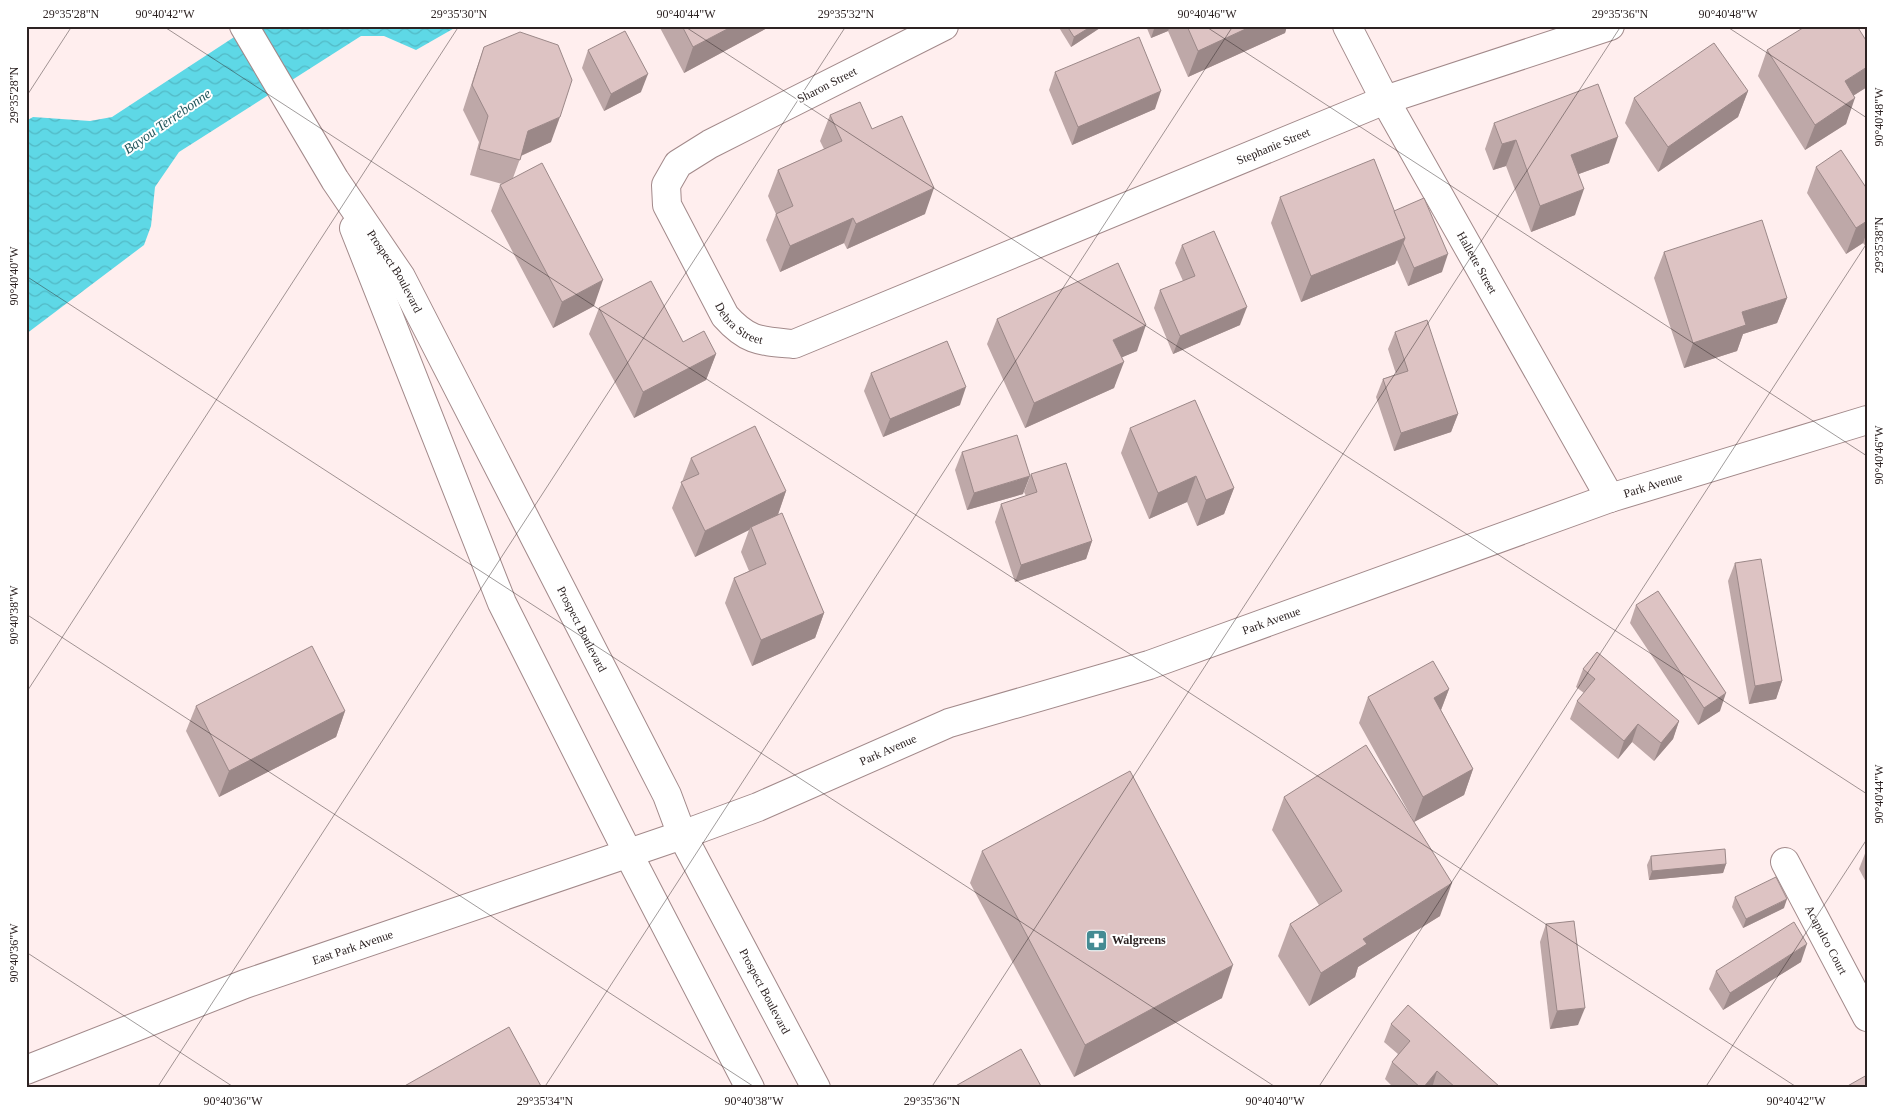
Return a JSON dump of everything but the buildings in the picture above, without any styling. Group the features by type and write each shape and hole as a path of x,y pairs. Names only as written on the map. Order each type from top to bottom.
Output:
{"main road":[{"name":"Prospect Boulevard","path":"244,26 336,180 401,277 666,796 682,835 816,1088"},
{"name":"Sharon Street","path":"710,144 944,26"},
{"name":"Hallette Street","path":"1347,26 1385,100 1610,498"},
{"name":"Stephanie Street","path":"943,283 1385,100 1610,26"},
{"name":"Debra Street","path":"710,144 678,164 666,185 666,205 725,316 738,331 760,341 794,344 943,283"},
{"name":"Prospect Boulevard","path":"336,180 502,603 628,853 750,1088"},
{"name":"Park Avenue","path":"682,835 758,807 949,723 1149,664 1610,498 1867,420"},
{"name":"East Park Avenue","path":"26,1070 245,984 682,835"},
{"name":"Acapulco Court","path":"1785,862 1867,1017"}],"water":[{"name":"Bayou Terrebonne","path":"251,26 458,26 416,50 384,36 361,36 179,152 155,187 151,226 144,245 26,334 26,121 33,117 90,121 112,117"}],"place":[{"name":"Walgreens","path":"1096,940"}]}
